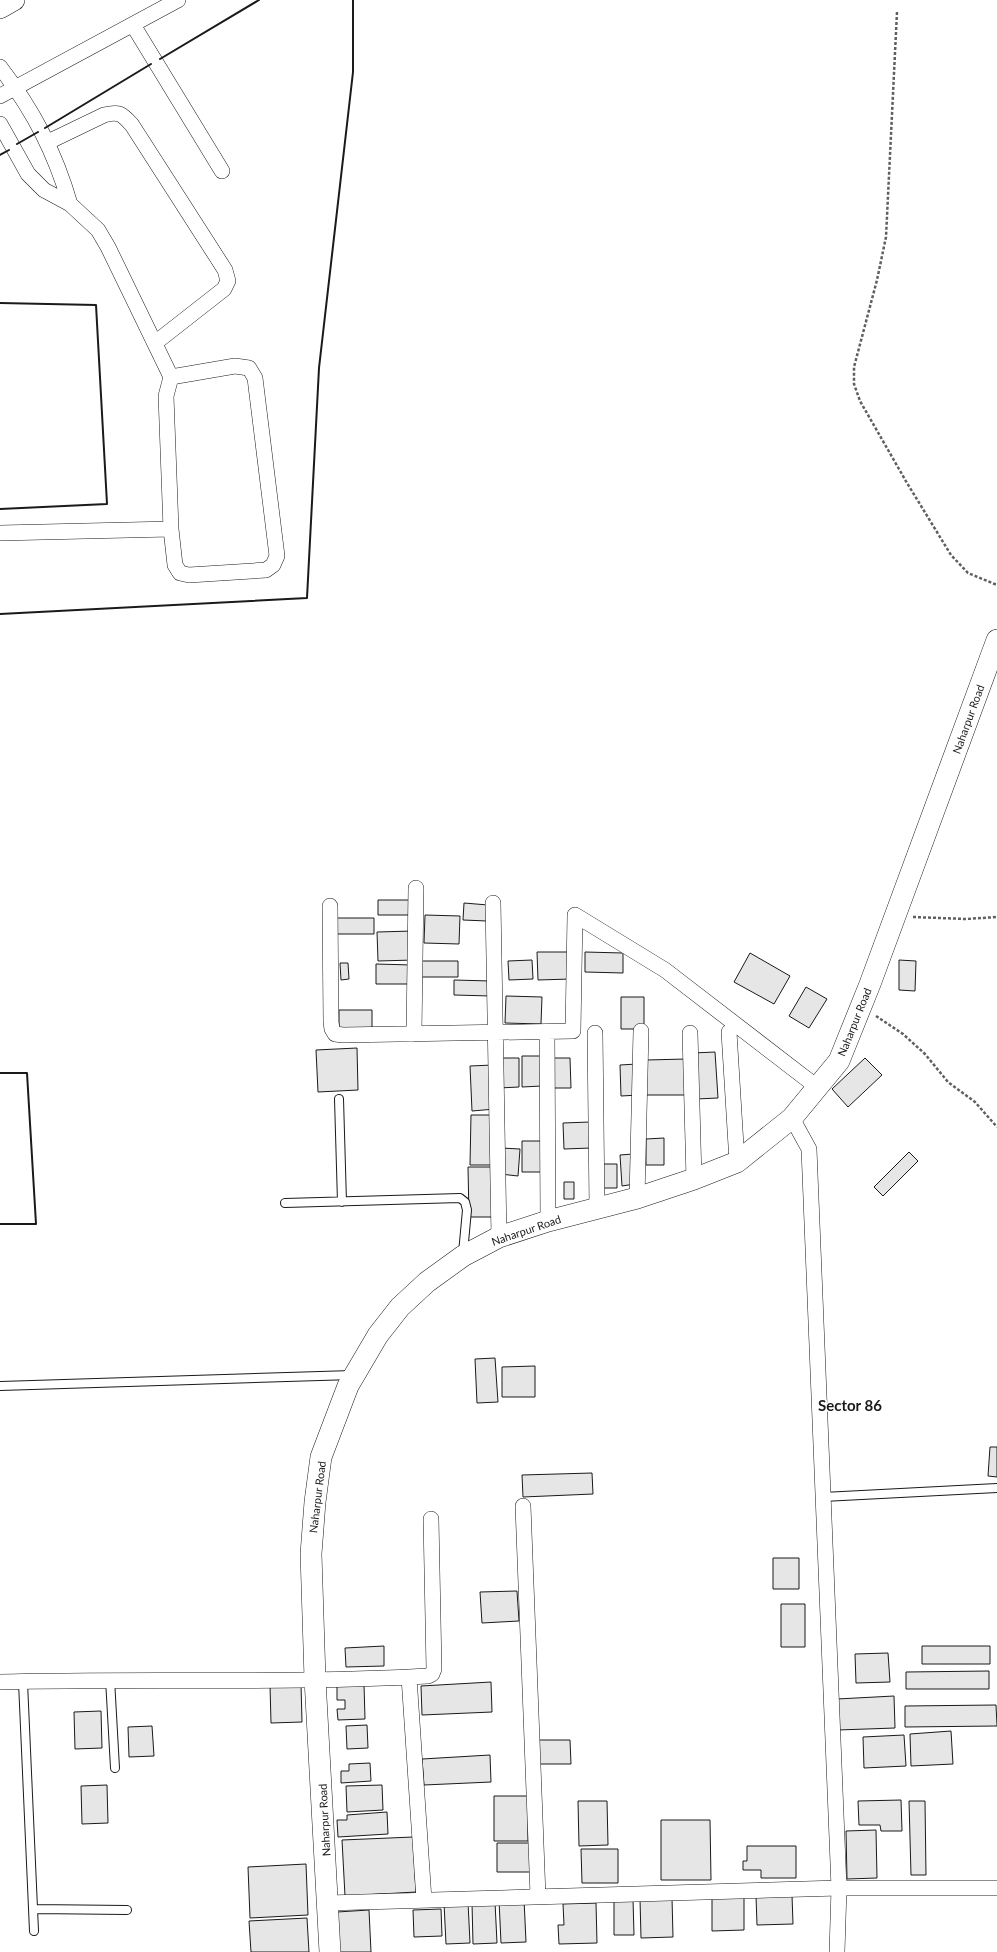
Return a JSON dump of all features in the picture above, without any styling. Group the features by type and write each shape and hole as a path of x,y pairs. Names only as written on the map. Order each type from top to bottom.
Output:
{"street":[{"path":"0,8 14,0"},
{"path":"0,96 178,0"},
{"path":"133,25 222,171"},
{"path":"0,67 16,88 48,142 61,172 70,204"},
{"path":"48,142 104,115 114,113 122,114 132,125 225,270 228,280 224,290 155,343"},
{"path":"0,124 28,174 44,190 70,204 98,230 108,247 171,377 166,396 171,529 175,565 180,573 189,575 266,570 273,565 277,556 255,378 249,368 235,366 171,377"},
{"path":"0,533 171,529"},
{"name":"Naharpur Road","path":"330,1952 315,1679 311,1554 315,1502 321,1457 348,1386 378,1335 400,1307 427,1282 463,1256 499,1237 548,1221 637,1198 694,1179 737,1162 792,1118 838,1061 861,1006 895,916 997,640"},
{"path":"414,1034 416,888"},
{"path":"493,904 499,1237"},
{"path":"330,906 331,1022 334,1034 573,1031 575,915 665,970 817,1087"},
{"path":"637,1198 641,1031"},
{"path":"547,1032 548,1221"},
{"path":"595,1032 597,1208"},
{"path":"729,1032 737,1162"},
{"path":"690,1033 694,1179"},
{"path":"792,1118 810,1149 838,1888 837,1952"},
{"path":"523,1506 538,1896"},
{"path":"0,1682 110,1679 315,1679 428,1676 432,1674 434,1669 431,1519"},
{"path":"409,1677 424,1900"},
{"path":"328,1903 838,1888 997,1888"}],"lane":[{"path":"340,1099 342,1202"},
{"path":"285,1203 460,1198 465,1202 467,1210 463,1256"},
{"path":"0,1386 355,1374"},
{"path":"823,1497 997,1488"},
{"path":"110,1679 115,1768"},
{"path":"24,1682 34,1931"},
{"path":"33,1909 127,1910"}],"path":[{"path":"897,12 886,237 878,280 854,367 854,384 860,401 903,477 951,554 968,573 997,585"},
{"path":"895,916 966,919 997,917"},
{"path":"861,1006 903,1034 925,1054 948,1082 975,1102 997,1127"}],"building":[{"path":"378,900 413,900 413,915 378,915"},
{"path":"464,903 488,905 487,921 463,920"},
{"path":"425,915 460,916 459,944 424,943"},
{"path":"336,918 374,918 374,934 336,934"},
{"path":"413,931 414,960 378,961 377,932"},
{"path":"537,952 570,952 571,979 538,980"},
{"path":"585,952 623,953 623,973 585,972"},
{"path":"750,953 790,976 774,1004 734,982"},
{"path":"532,960 533,979 509,980 508,961"},
{"path":"899,960 916,961 915,991 899,990"},
{"path":"421,961 458,961 458,977 421,977"},
{"path":"340,963 348,963 349,979 341,980"},
{"path":"376,964 412,965 411,984 376,984"},
{"path":"454,980 491,981 491,996 454,995"},
{"path":"806,987 827,999 809,1028 789,1016"},
{"path":"506,996 542,997 541,1024 505,1023"},
{"path":"621,997 644,997 644,1029 621,1029"},
{"path":"339,1010 372,1010 372,1029 339,1029"},
{"path":"357,1048 358,1090 318,1092 316,1050"},
{"path":"715,1052 718,1098 696,1099 693,1053"},
{"path":"522,1056 542,1056 542,1086 522,1087"},
{"path":"499,1058 519,1058 519,1087 499,1088"},
{"path":"550,1058 570,1058 571,1088 551,1088"},
{"path":"865,1058 882,1075 848,1107 832,1089"},
{"path":"686,1059 686,1095 646,1095 646,1060"},
{"path":"637,1064 639,1095 621,1096 620,1065"},
{"path":"493,1065 495,1109 472,1111 470,1066"},
{"path":"471,1115 493,1115 493,1165 470,1165"},
{"path":"590,1122 591,1148 564,1149 563,1123"},
{"path":"664,1138 664,1165 646,1165 646,1139"},
{"path":"522,1141 545,1141 545,1172 522,1172"},
{"path":"501,1148 520,1149 518,1176 500,1174"},
{"path":"909,1152 918,1161 883,1196 874,1187"},
{"path":"633,1154 635,1184 622,1186 620,1155"},
{"path":"599,1164 617,1164 617,1188 600,1188"},
{"path":"468,1167 493,1167 493,1217 469,1217"},
{"path":"564,1182 574,1182 574,1199 564,1199"},
{"path":"495,1358 498,1402 477,1403 475,1359"},
{"path":"535,1366 535,1397 502,1397 502,1367"},
{"path":"990,1447 997,1447 997,1477 988,1476"},
{"path":"592,1473 593,1494 523,1497 522,1475"},
{"path":"773,1558 799,1558 799,1589 773,1589"},
{"path":"517,1591 519,1621 482,1623 480,1592"},
{"path":"781,1604 805,1604 805,1647 781,1647"},
{"path":"384,1646 384,1666 346,1667 345,1648"},
{"path":"922,1646 990,1646 990,1664 922,1664"},
{"path":"888,1653 890,1682 856,1683 855,1654"},
{"path":"989,1671 989,1689 906,1689 906,1672"},
{"path":"491,1682 492,1712 422,1715 421,1686"},
{"path":"301,1684 302,1722 271,1723 270,1685"},
{"path":"364,1684 365,1719 338,1720 337,1709 345,1709 345,1700 337,1700 337,1686"},
{"path":"894,1696 895,1728 838,1730 837,1699"},
{"path":"996,1705 997,1726 905,1727 905,1706"},
{"path":"101,1711 102,1748 75,1749 74,1712"},
{"path":"367,1725 368,1748 347,1749 346,1726"},
{"path":"152,1726 154,1756 129,1757 128,1727"},
{"path":"951,1731 953,1764 911,1766 910,1734"},
{"path":"904,1735 906,1766 864,1768 863,1737"},
{"path":"538,1740 570,1740 571,1764 539,1764"},
{"path":"490,1755 491,1782 424,1785 422,1759"},
{"path":"370,1763 371,1781 341,1783 341,1771 349,1771 349,1764"},
{"path":"107,1785 108,1823 82,1824 81,1786"},
{"path":"382,1785 383,1810 347,1812 346,1786"},
{"path":"494,1796 528,1796 528,1841 494,1841"},
{"path":"901,1800 902,1831 881,1831 880,1825 859,1825 858,1801"},
{"path":"578,1801 607,1801 608,1845 579,1846"},
{"path":"909,1801 925,1801 926,1875 911,1875"},
{"path":"387,1812 388,1834 338,1837 337,1820 347,1820 347,1815"},
{"path":"661,1820 710,1820 711,1880 661,1880"},
{"path":"876,1830 877,1878 847,1879 846,1831"},
{"path":"413,1837 416,1892 345,1896 342,1840"},
{"path":"497,1843 531,1843 531,1872 497,1872"},
{"path":"747,1846 796,1846 796,1878 761,1878 761,1870 743,1870 743,1861 747,1861"},
{"path":"581,1849 618,1849 618,1883 582,1883"},
{"path":"306,1864 308,1915 250,1918 248,1867"},
{"path":"792,1895 793,1924 757,1925 756,1896"},
{"path":"744,1897 744,1930 712,1931 712,1898"},
{"path":"672,1898 673,1937 641,1938 640,1899"},
{"path":"524,1899 526,1942 501,1943 499,1900"},
{"path":"633,1899 634,1935 614,1935 614,1900"},
{"path":"468,1902 470,1943 446,1944 444,1903"},
{"path":"495,1902 497,1943 473,1944 472,1903"},
{"path":"596,1903 597,1943 559,1944 558,1925 564,1925 563,1904"},
{"path":"441,1909 442,1936 414,1937 413,1910"},
{"path":"369,1910 371,1952 339,1952 337,1912"},
{"path":"307,1918 309,1952 251,1952 249,1921"}],"wall":[{"path":"160,59 259,0"},
{"path":"0,614 307,598 319,368 353,72 353,0"},
{"path":"45,128 151,64"},
{"path":"17,144 38,132"},
{"path":"0,155 9,150"},
{"path":"0,303 96,305 107,504 0,509"},
{"path":"0,1073 27,1073 36,1224 0,1224"}],"district":[{"name":"Sector 86","path":"850,1405"}]}
